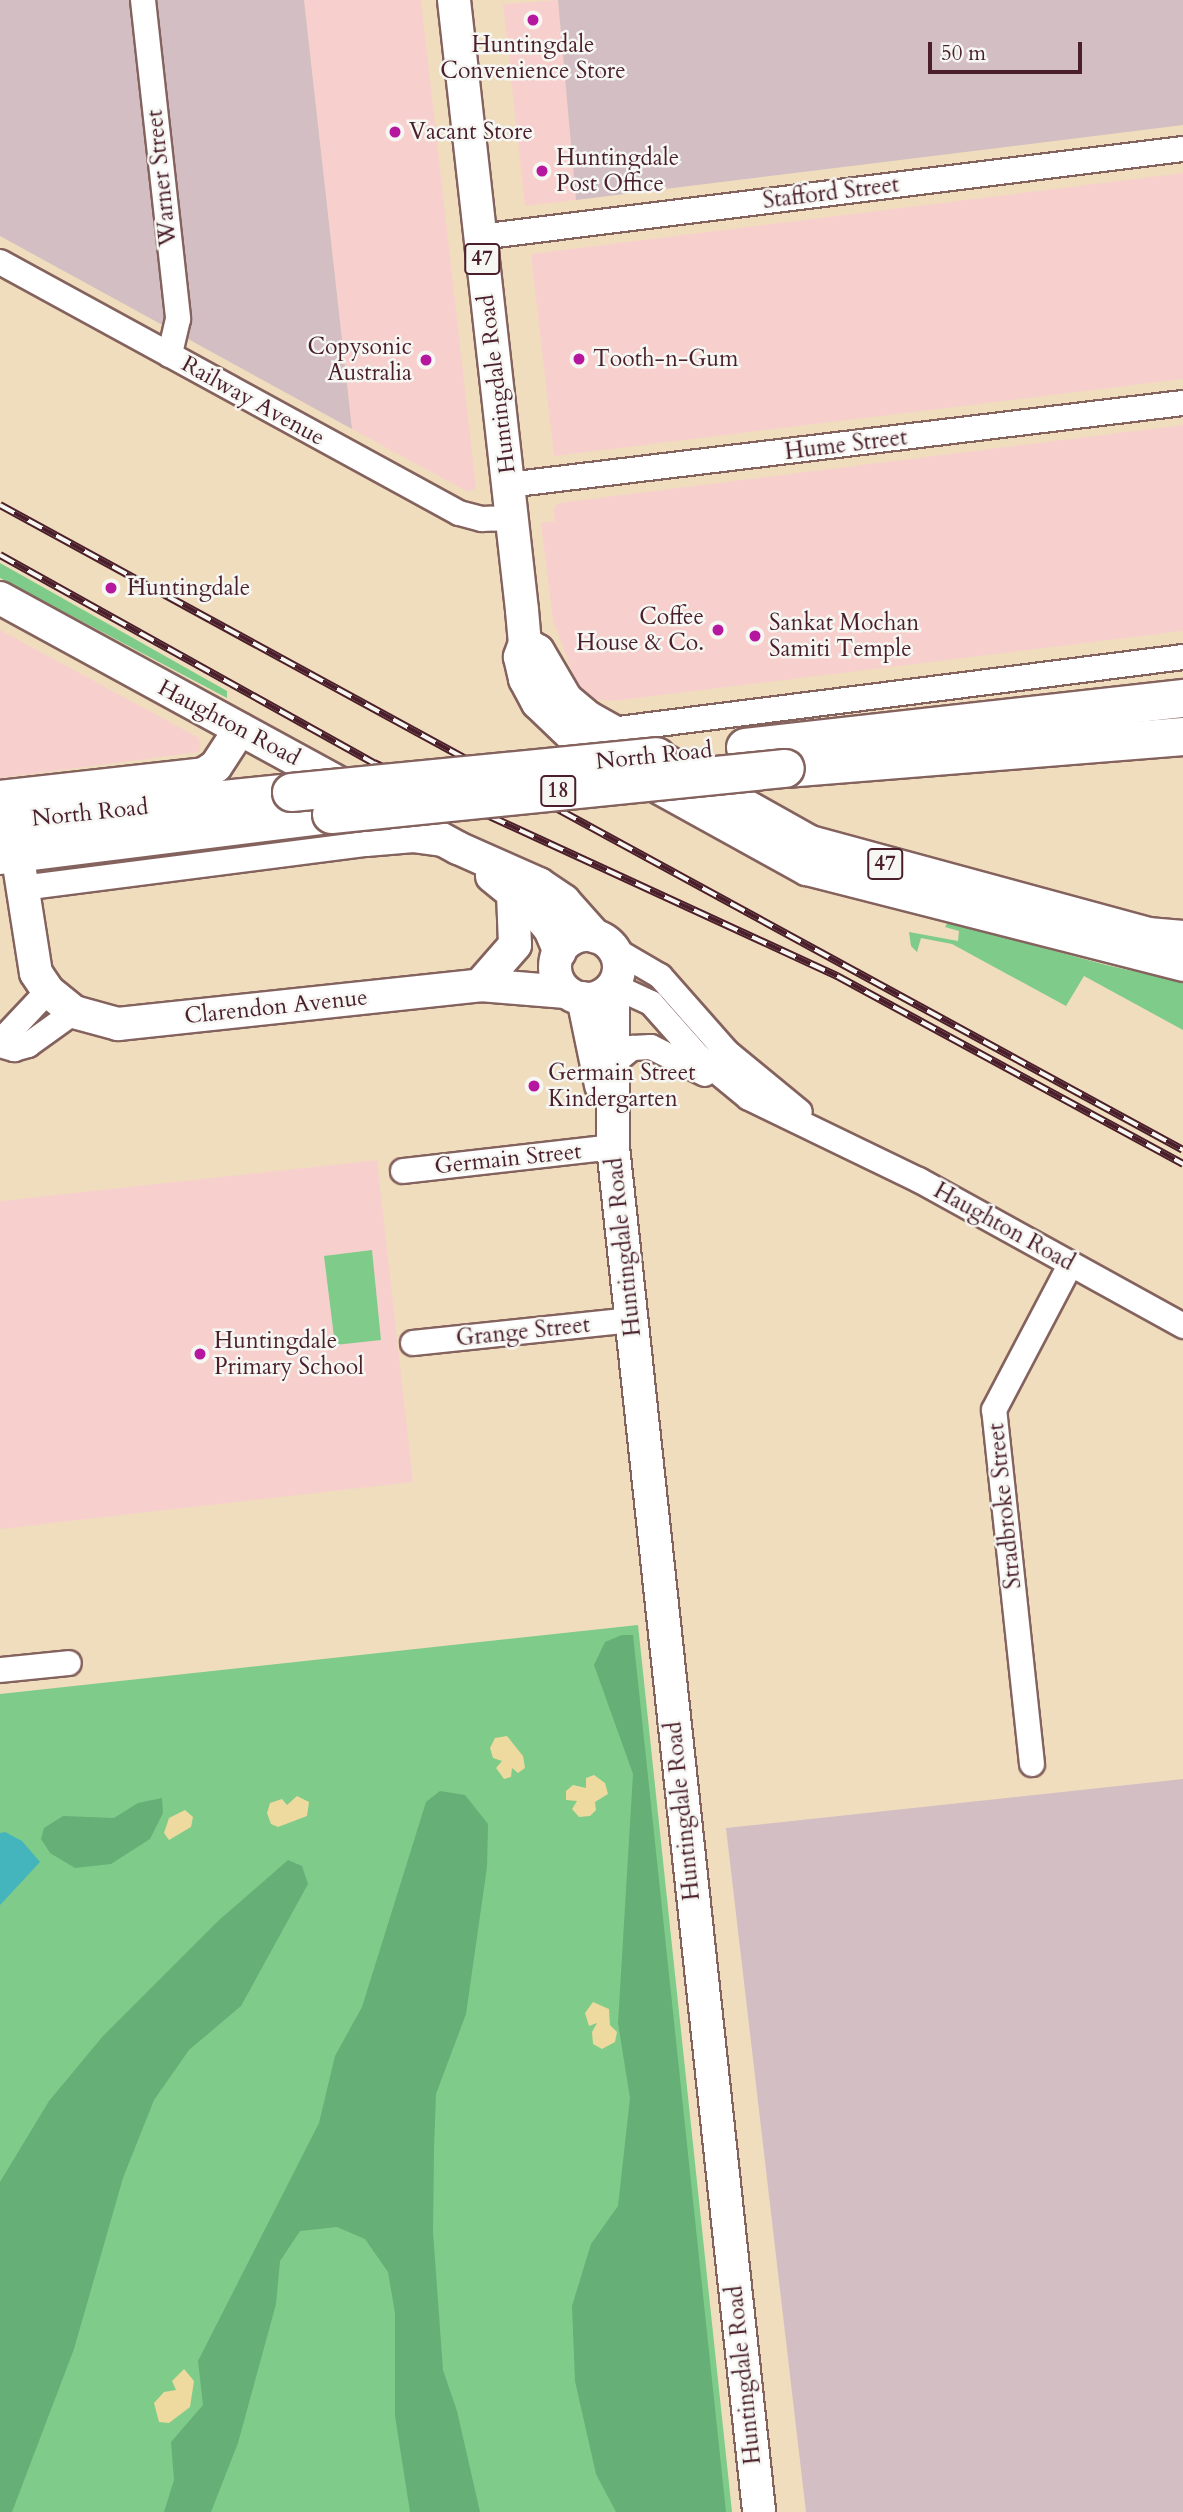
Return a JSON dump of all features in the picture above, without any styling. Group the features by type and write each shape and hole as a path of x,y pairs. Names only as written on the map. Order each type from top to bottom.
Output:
{"highway":[{"name":"North Road","path":"10,854 745,747 1183,698"},
{"name":"North Road","path":"10,854 72,844 785,768 1183,736"}],"main road":[{"name":"Huntingdale Road","path":"454,0 525,643 520,657 528,685 546,712 582,745 807,869 1183,965"},
{"name":"Haughton Road","path":"0,598 458,848 539,884 564,901 604,942"},
{"name":"47","path":"525,643 538,651 566,699 611,730 810,842 1148,934 1183,937"},
{"path":"0,797 204,774 216,766 240,729"},
{"path":"1111,742 1183,750"},
{"name":"Haughton Road","path":"458,848 513,892 550,929 559,953"},
{"name":"Clarendon Avenue","path":"10,854 36,973 48,991 74,1012 118,1024 480,985 575,995"},
{"path":"480,985 515,945 513,892"},
{"path":"573,939 604,942 619,968 614,987 575,995 555,970 559,953 573,939"},
{"name":"Clarendon Avenue","path":"480,985 559,953"},
{"name":"Huntingdale Road","path":"614,987 616,1061 610,1110 613,1147 759,2512"},
{"name":"Huntingdale Road","path":"575,995 610,1110"}],"street":[{"name":"Warner Street","path":"143,0 178,319 170,355"},
{"name":"Stafford Street","path":"480,237 1183,149"},
{"name":"Railway Avenue","path":"0,262 459,513 482,519 512,518"},
{"name":"Hume Street","path":"508,485 1183,403"},
{"name":"North Road","path":"611,730 1183,657"},
{"path":"10,854 414,840 458,848"},
{"name":"Haughton Road","path":"604,942 660,976 727,1052 823,1130"},
{"name":"Haughton Road","path":"614,987 651,1003 691,1049 739,1092 823,1130 1183,1326"},
{"path":"48,991 0,1044 14,1049 28,1045 74,1012"},
{"path":"616,1061 632,1048 656,1048 739,1092"},
{"name":"Germain Street","path":"403,1171 613,1147"},
{"name":"Stradbroke Street","path":"1032,1764 994,1410 1070,1265"},
{"name":"Grange Street","path":"413,1343 632,1320"},
{"path":"0,1670 69,1662"}],"shaded area":[{"path":"0,0 304,0 352,429 0,236"},
{"path":"304,0 421,0 476,488 468,492 352,429"},
{"path":"558,0 576,200 525,206 503,4"},
{"path":"558,0 1183,0 1183,125 576,200"},
{"path":"1183,173 1183,379 554,456 531,254"},
{"path":"1183,425 1183,631 613,701 592,699 576,682 553,620 541,523 555,521 553,509 558,503"},
{"path":"0,630 199,738 200,752 0,778"},
{"name":"Huntingdale Primary School","path":"377,1160 413,1482 0,1529 0,1201"},
{"path":"1183,1779 1183,2512 806,2512 726,1828"}],"green space":[{"path":"0,563 227,691 227,698 0,578"},
{"path":"948,922 1106,965 1155,976 1183,976 1183,1030 1084,976 1066,1006 952,944 921,938 917,952 911,946 909,932 958,941 959,931 945,927"},
{"path":"372,1250 381,1340 335,1345 324,1256"},
{"path":"638,1625 732,2512 0,2512 0,1694"},
{"path":"622,1635 633,1635 726,2512 616,2512 596,2474 575,2381 572,2306 591,2244 618,2206 630,2098 618,2023 633,1774 594,1665 605,1642"},
{"path":"440,1791 465,1795 488,1824 487,1867 466,2014 436,2094 433,2232 443,2370 457,2411 480,2512 410,2512 395,2416 395,2313 388,2272 365,2239 337,2227 300,2231 280,2261 276,2304 238,2443 211,2512 164,2512 174,2480 171,2442 203,2405 198,2361 319,2123 335,2056 362,2007 426,1802"},
{"path":"162,1798 163,1813 150,1839 111,1864 75,1868 50,1853 41,1839 44,1828 63,1816 114,1818 138,1803"},
{"path":"288,1860 302,1866 308,1884 241,2006 189,2050 154,2100 123,2178 74,2349 12,2512 0,2512 0,2182 49,2101 103,2036 218,1921"}],"sand":[{"path":"507,1736 523,1756 525,1768 518,1773 512,1768 511,1777 504,1779 496,1768 502,1761 493,1758 490,1748 495,1738"},
{"path":"594,1775 605,1783 608,1794 595,1802 596,1810 590,1816 579,1817 572,1809 577,1801 566,1800 566,1791 573,1785 586,1788 586,1778"},
{"path":"297,1796 309,1802 307,1816 278,1827 271,1824 267,1813 270,1803 282,1799 287,1805"},
{"path":"185,1810 193,1817 191,1827 169,1840 164,1833 169,1818"},
{"path":"593,2002 609,2009 610,2025 617,2032 615,2042 602,2049 593,2044 592,2032 597,2023 589,2026 585,2013"},
{"path":"184,2369 194,2381 190,2407 169,2423 159,2422 154,2403 164,2392 176,2390 172,2381"}],"water":[{"path":"5,1832 22,1841 40,1862 0,1905 0,1833"}],"railway":[{"path":"0,505 1183,1150"},
{"path":"0,555 374,763 837,976 1183,1164"}],"place":[{"name":"Huntingdale Convenience Store","path":"533,20"},
{"name":"Vacant Store","path":"395,132"},
{"name":"Huntingdale Post Office","path":"542,171"},
{"name":"Tooth-n-Gum","path":"579,359"},
{"name":"Copysonic Australia","path":"426,360"},
{"name":"Huntingdale","path":"111,588"},
{"name":"Coffee House & Co.","path":"718,630"},
{"name":"Sankat Mochan Samiti Temple","path":"755,636"},
{"name":"Germain Street Kindergarten","path":"534,1086"},
{"name":"Huntingdale Primary School","path":"200,1354"}]}
